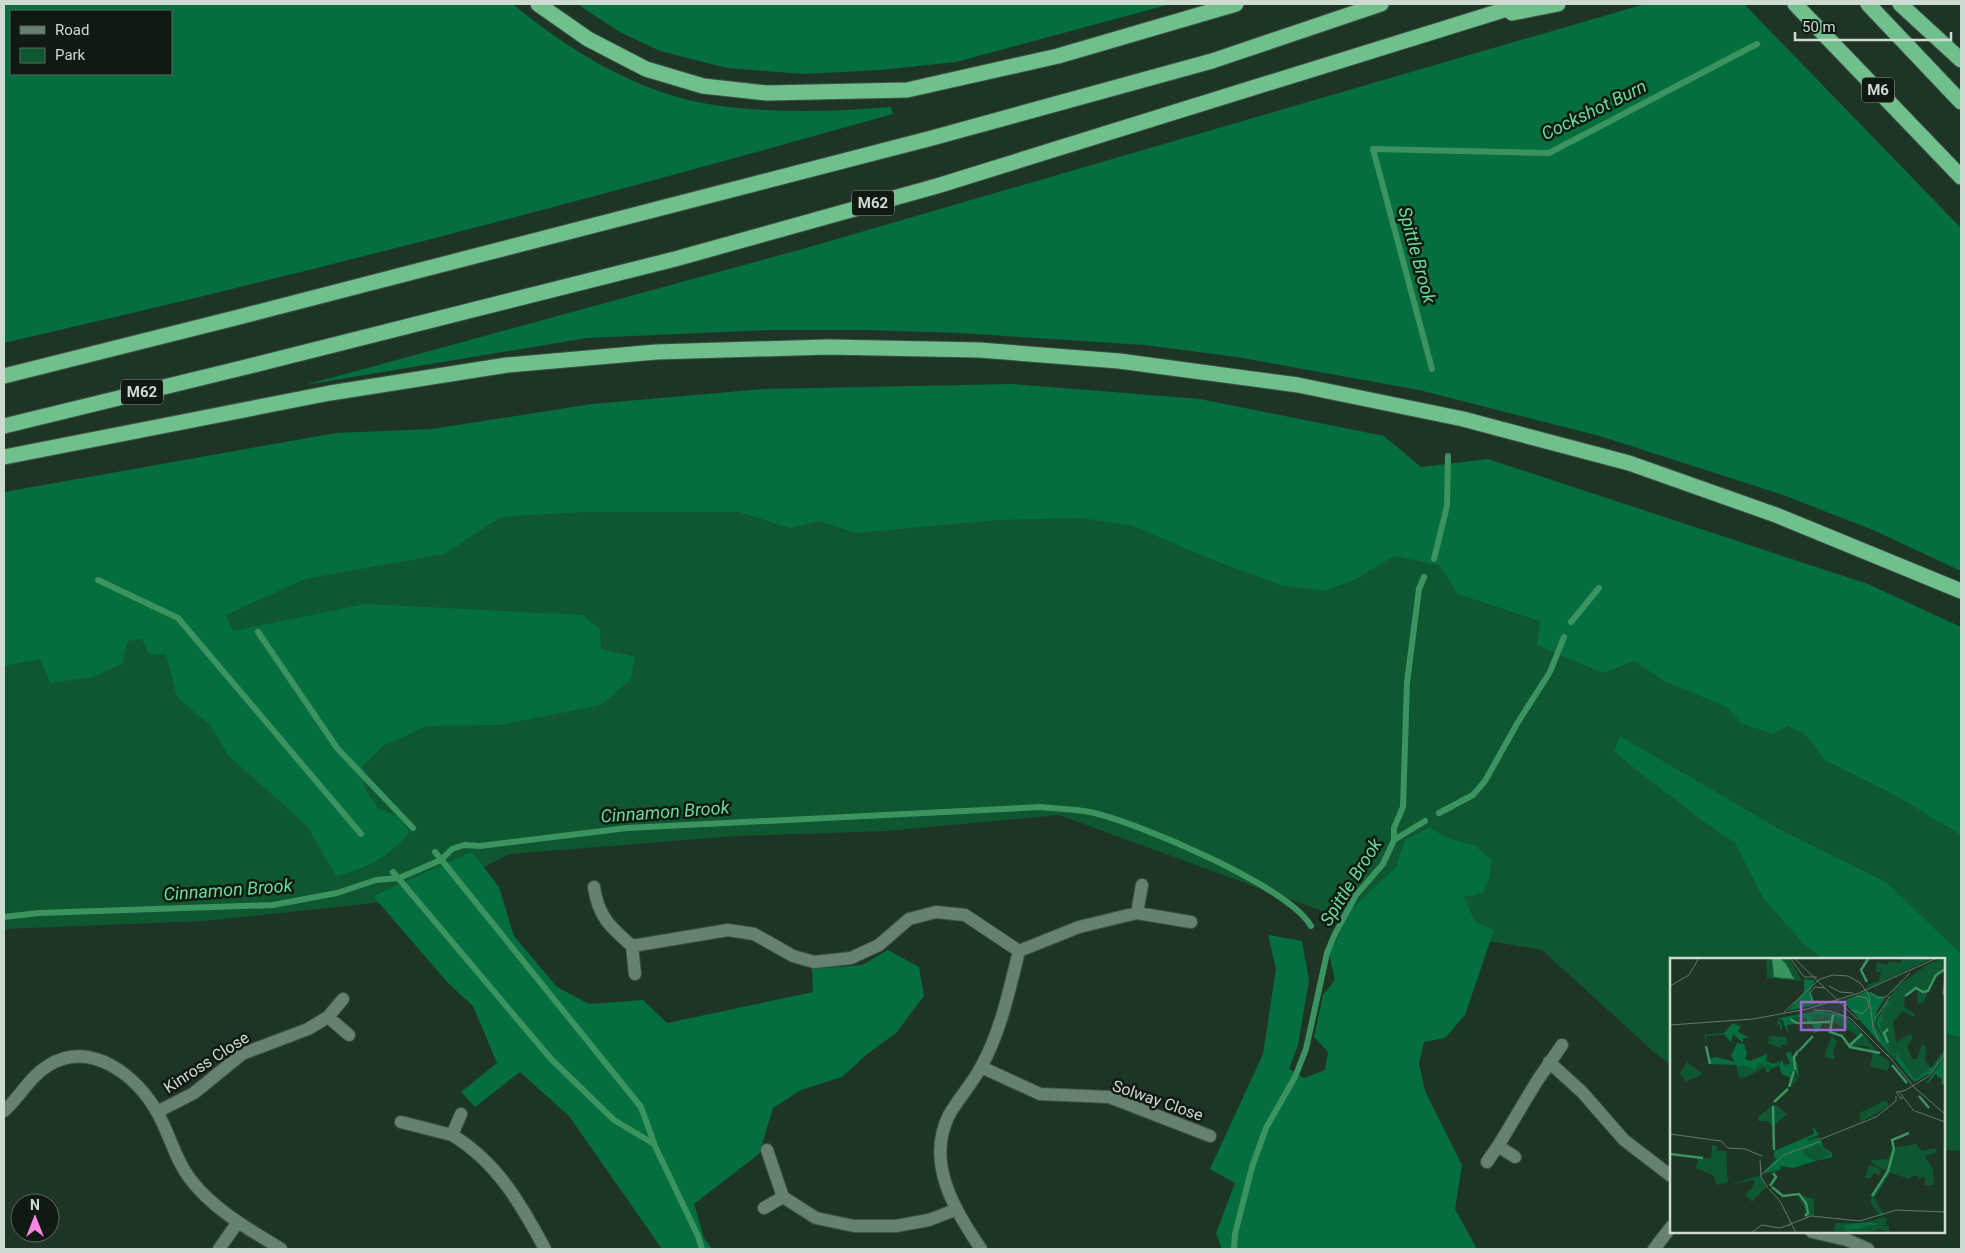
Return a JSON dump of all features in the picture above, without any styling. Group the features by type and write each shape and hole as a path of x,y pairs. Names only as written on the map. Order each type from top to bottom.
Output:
{"highway":[{"path":"538,4 588,39 646,69 702,86 767,93 907,90 1058,56 1236,4"},
{"path":"4,376 239,318 932,138 1212,61 1381,4"},
{"name":"M62","path":"4,426 684,256 937,186 1523,4"},
{"path":"1460,25 1558,4"},
{"name":"M6","path":"1795,4 1961,177"},
{"path":"1868,4 1961,102"},
{"path":"1900,4 1961,60"},
{"path":"4,457 330,393 507,365 656,352 828,347 979,350 1119,362 1298,385 1463,419 1629,463 1776,515 1961,591"}],"street":[{"path":"1137,914 1142,885"},
{"path":"594,887 596,906 610,927 632,946 635,974"},
{"path":"632,946 728,930 754,934 793,956 814,962 851,958 879,945 909,919 936,912 965,915 1019,951"},
{"path":"1019,951 1079,927 1137,914 1191,922"},
{"path":"981,1249 955,1210 944,1181 939,1148 949,1116 981,1067 1003,1017 1019,951"},
{"name":"Kinross Close","path":"157,1112 194,1093 242,1054 253,1048 308,1029 328,1017 343,999"},
{"path":"328,1017 349,1035"},
{"path":"1487,1162 1549,1062 1562,1045"},
{"name":"Kinross Close","path":"4,1111 38,1072 48,1065 67,1058 86,1056 109,1063 139,1087 157,1112 190,1179 206,1197 238,1222 281,1249"},
{"path":"1549,1062 1575,1085 1624,1140 1670,1175"},
{"name":"Solway Close","path":"981,1067 1040,1094 1109,1097 1210,1136"},
{"path":"452,1134 461,1114"},
{"path":"401,1122 452,1134 478,1152 497,1171 518,1199 545,1249"},
{"path":"1498,1146 1515,1157"},
{"path":"767,1150 784,1197 816,1218 854,1226 896,1226 928,1220 955,1210"},
{"path":"764,1208 784,1197"},
{"path":"219,1249 238,1222"},
{"path":"1654,1249 1670,1228"},
{"path":"1816,1233 1847,1240 1868,1249"}],"green space":[{"path":"4,4 513,4 555,36 602,65 626,78 676,97 726,107 749,109 821,111 891,107 893,114 450,234 4,343"},
{"path":"577,4 1171,4 956,62 880,70 804,74 727,68 660,51 620,32"},
{"path":"1645,4 1744,4 1961,228 1961,571 1873,530 1783,495 1600,436 1419,390 1237,357 1144,345 959,333 866,330 771,330 587,338 305,385 806,248"},
{"path":"1013,384 1200,399 1384,436 1421,467 1488,459 1868,584 1961,627 1961,835 1897,796 1825,760 1804,733 1787,726 1773,734 1741,723 1727,707 1666,682 1634,661 1603,673 1537,645 1540,621 1458,594 1439,565 1394,556 1354,580 1324,591 1281,585 1208,558 1133,526 1081,518 998,520 855,533 820,521 790,528 739,512 582,512 501,517 444,554 305,579 226,615 233,631 365,604 582,615 600,629 601,649 635,657 631,679 601,705 501,725 427,726 383,746 363,766 365,789 379,809 397,816 410,832 386,855 368,865 336,876 307,826 228,755 210,725 177,697 166,654 149,655 142,639 128,641 122,664 92,677 50,683 40,659 4,666 4,492 336,433 432,429 592,404 763,389"},
{"path":"374,486 1280,503 1961,741 1961,1151 1945,1150 1945,958 1670,958 1670,1064 1655,1053 1542,950 1336,916 1059,815 887,831 736,836 510,854 423,898 205,921 4,929 4,606"},
{"path":"1620,736 1781,830 1886,882 1961,954 1961,1037 1945,1033 1945,958 1821,958 1802,942 1763,898 1735,843 1700,819 1614,752"},
{"path":"1430,827 1446,838 1474,845 1492,860 1489,878 1483,893 1464,897 1475,922 1494,930 1465,1015 1445,1038 1424,1042 1419,1063 1425,1091 1462,1165 1455,1209 1477,1249 1222,1249 1216,1233 1235,1183 1210,1169 1263,1054 1276,969 1268,935 1302,941 1309,980 1298,1045 1289,1069 1304,1078 1325,1070 1328,1052 1314,1037 1323,995 1335,980 1329,954 1352,909 1396,867 1405,840"},
{"path":"472,852 499,887 514,936 557,987 589,1004 643,1000 667,1023 813,992 812,969 862,965 888,950 919,967 924,996 896,1033 866,1055 842,1077 801,1090 773,1108 759,1154 694,1204 704,1238 712,1249 662,1249 569,1116 520,1072 475,1107 461,1092 497,1063 473,1006 448,983 373,896"}],"waterway":[{"name":"Cockshot Burn","path":"1432,369 1373,149 1549,153 1757,44"},
{"name":"Spittle Brook","path":"1434,559 1447,506 1448,456"},
{"name":"Spittle Brook","path":"1234,1249 1235,1234 1252,1167 1266,1128 1295,1077 1306,1049 1327,953 1356,895 1383,864 1394,840 1394,828 1403,807 1407,682 1419,589 1424,577"},
{"path":"98,580 178,618 361,834"},
{"path":"1571,622 1599,588"},
{"path":"258,632 337,748 413,828"},
{"path":"1439,813 1473,795 1485,781 1518,722 1550,672 1564,637"},
{"name":"Cinnamon Brook","path":"4,917 39,913 273,905 337,893 376,880 399,878 441,860 452,849 464,845 480,846 627,828 1041,807 1090,812 1141,828 1175,842 1243,875 1273,893 1297,910 1311,926"},
{"path":"1394,840 1425,821"},
{"path":"435,852 641,1107 654,1143"},
{"path":"393,872 551,1059 614,1120 654,1144 698,1236 702,1249"}]}
